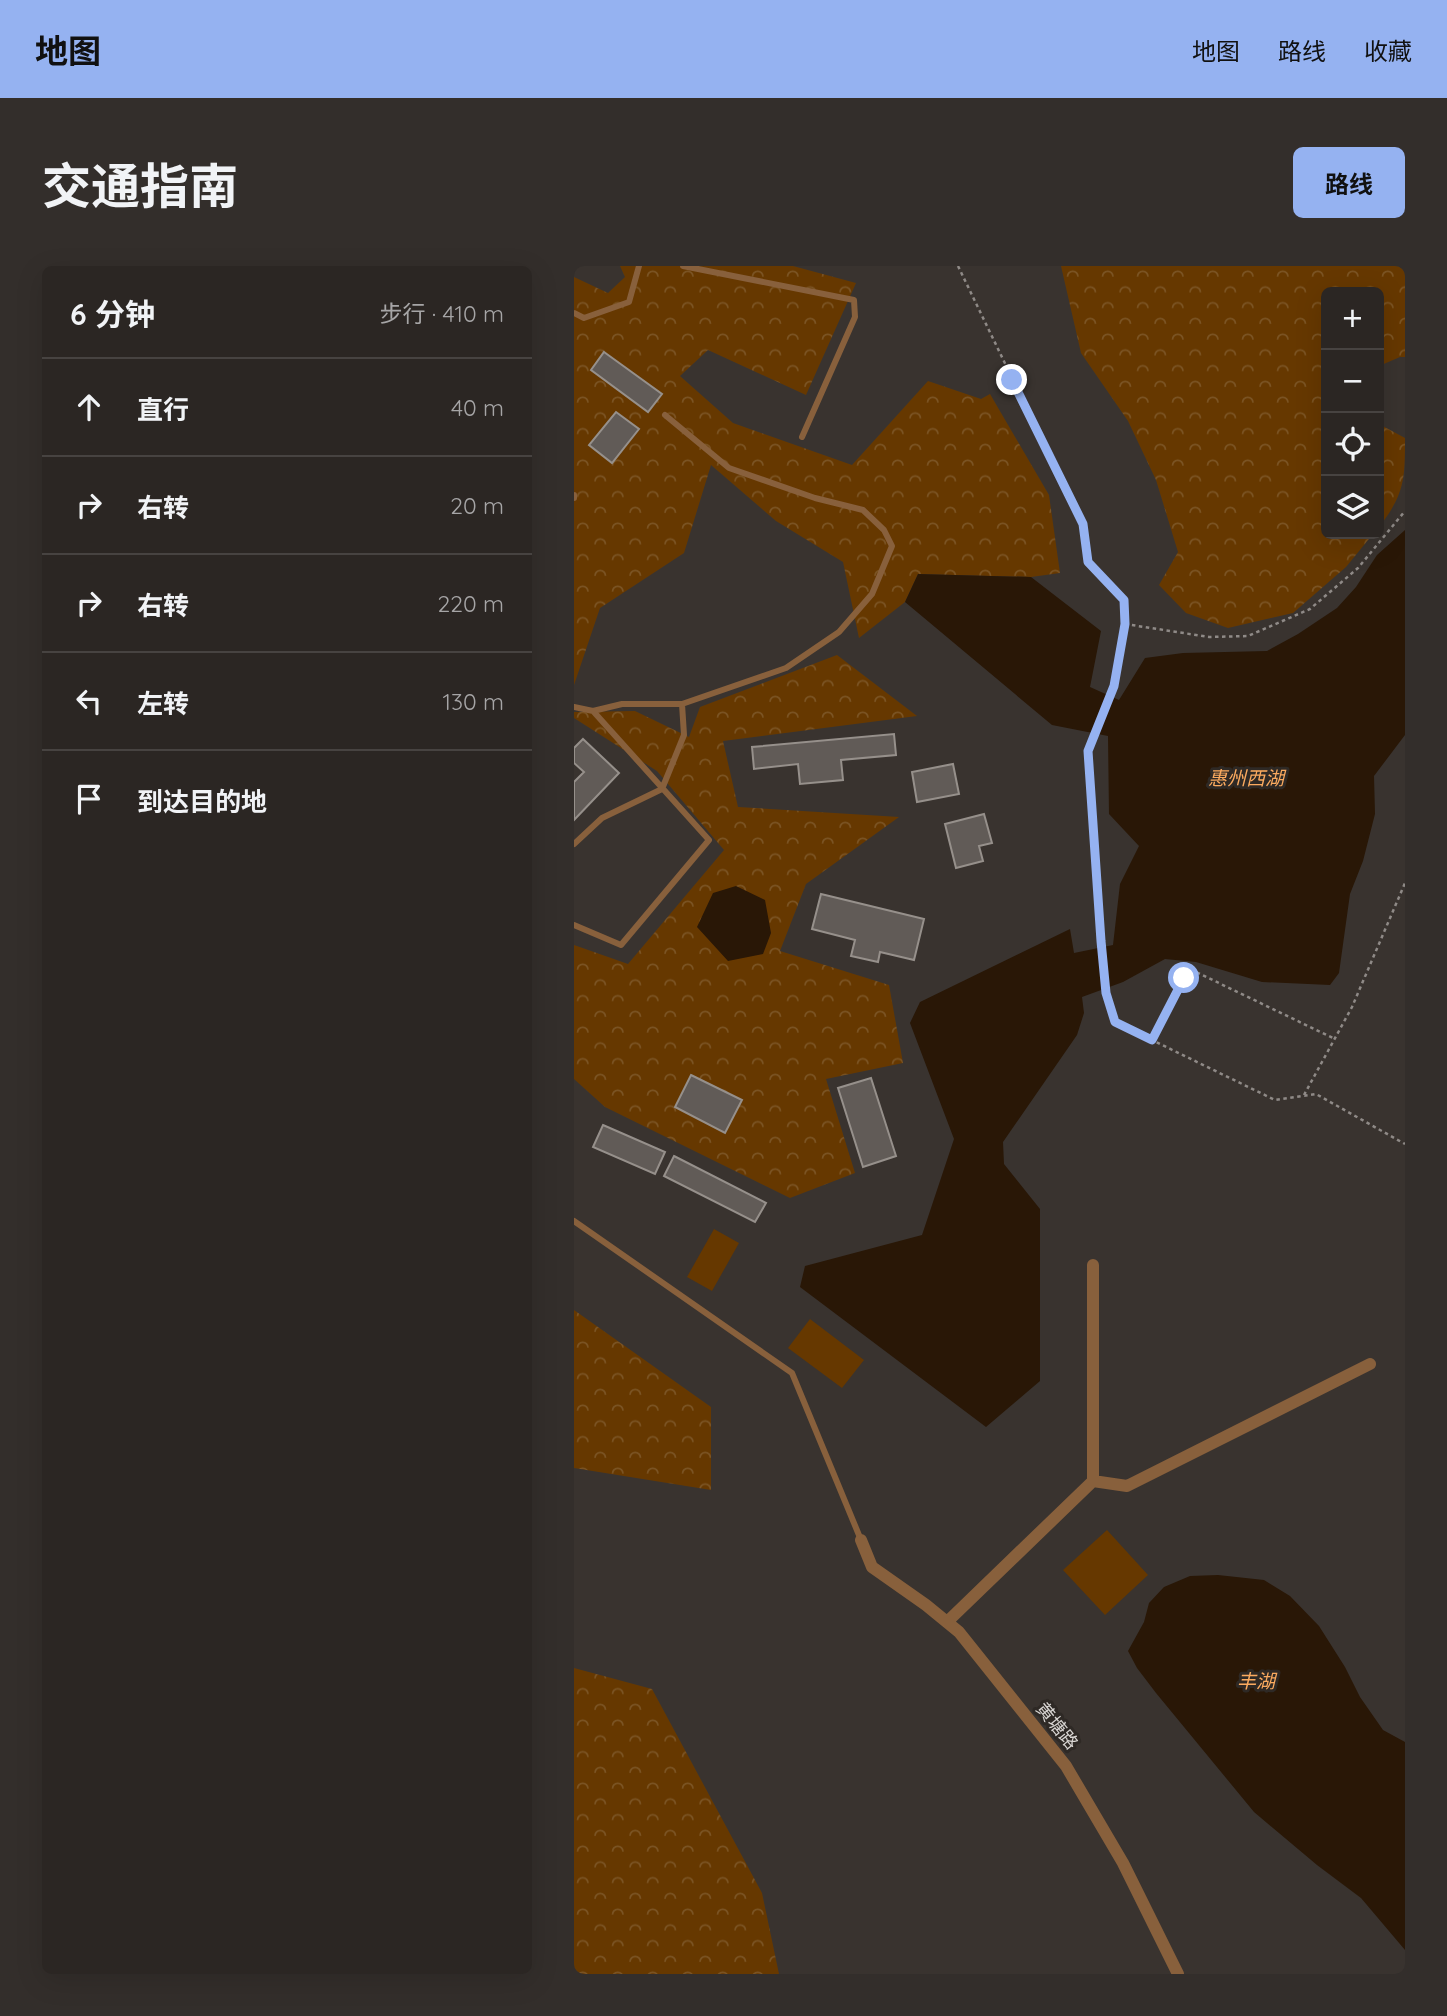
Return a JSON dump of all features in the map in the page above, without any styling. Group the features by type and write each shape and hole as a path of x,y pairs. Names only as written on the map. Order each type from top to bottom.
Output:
{"street":[{"path":"947,1622 1093,1481 1093,1265"},
{"path":"1093,1481 1127,1486 1370,1364"},
{"name":"黄塘路","path":"861,1540 872,1567 959,1632 1066,1766 1123,1863 1178,1974"}],"lane":[{"path":"574,313 584,318 629,302 639,266"},
{"path":"683,266 854,300 855,317 802,437"},
{"path":"574,707 593,711 622,704 682,704 786,668 839,632 872,594 892,546 884,530 863,510 815,498 729,468 664,415"},
{"path":"574,844 602,817 662,789 684,735 682,704"},
{"path":"574,925 621,945 709,840 593,711"},
{"path":"574,1221 792,1373 861,1540"}],"path":[{"path":"958,266 1083,524 1088,562 1124,600 1125,624 1114,686 1088,751 1106,993 1115,1022 1275,1100 1316,1094 1405,1144"},
{"path":"1125,624 1209,637 1248,636 1310,609 1357,568 1405,511"},
{"path":"1304,1096 1352,1007 1405,883"},
{"path":"1152,1040 1184,978 1196,972 1335,1039"}],"green space":[{"path":"620,266 793,266 856,283 806,395 708,350 680,376 733,423 852,465 928,381 981,399 990,394 1049,495 1060,573 1031,577 918,574 905,602 859,638 843,562 776,521 711,465 684,553 600,608 574,685 574,277 608,293 625,277"},
{"path":"1061,266 1405,266 1405,357 1384,364 1384,287 1321,287 1321,539 1369,539 1346,567 1293,613 1228,628 1186,613 1159,585 1178,552 1156,480 1128,421 1081,353"},
{"path":"1384,427 1405,438 1402,485 1384,520"},
{"path":"837,655 917,716 723,741 738,807 899,817 806,884 780,951 889,985 903,1063 826,1079 855,1173 790,1198 605,1107 574,1079 574,945 628,964 724,850 657,771 574,718 574,712 635,711 689,737 700,707"},
{"path":"714,1229 739,1243 712,1291 687,1277"},
{"path":"574,1310 711,1407 711,1490 574,1468"},
{"path":"810,1319 864,1360 842,1388 788,1348"},
{"path":"1107,1530 1148,1575 1105,1615 1063,1570"},
{"path":"574,1668 652,1689 762,1893 779,1974 574,1974"}],"water":[{"name":"惠州西湖","path":"1405,530 1405,735 1374,776 1375,814 1363,861 1350,894 1339,973 1330,985 1262,982 1196,962 1165,959 1123,982 1082,997 1084,1013 1077,1035 1003,1142 1004,1164 1040,1209 1040,1381 986,1427 800,1287 805,1266 922,1235 954,1139 910,1023 920,1002 1070,929 1074,953 1113,945 1120,884 1139,846 1109,814 1108,736 1052,725 905,602 918,574 1031,577 1101,631 1090,687 1119,700 1145,658 1183,653 1267,651 1298,634 1337,608 1356,587 1377,555"},
{"path":"736,886 765,900 771,933 763,954 728,961 697,927 713,893"},
{"name":"丰湖","path":"1218,1575 1264,1580 1290,1596 1319,1626 1360,1697 1383,1730 1405,1742 1405,1950 1361,1898 1254,1812 1156,1693 1128,1651 1144,1622 1149,1603 1164,1587 1190,1576"}],"building":[{"path":"604,352 662,394 648,412 591,370"},
{"path":"616,412 639,429 612,463 589,445"},
{"path":"894,734 896,755 841,760 843,780 800,784 798,764 754,769 752,747"},
{"path":"583,739 619,773 574,820 574,782 584,772 574,763 574,748"},
{"path":"953,764 959,794 917,802 912,772"},
{"path":"984,814 992,843 979,846 983,861 956,868 945,824"},
{"path":"821,894 924,919 914,960 880,952 878,962 851,956 855,940 812,929"},
{"path":"691,1075 742,1100 725,1133 675,1107"},
{"path":"871,1078 896,1156 863,1167 838,1088"},
{"path":"603,1125 665,1152 655,1174 593,1147"},
{"path":"674,1156 766,1203 755,1222 664,1176"}],"route":[{"path":"1012,380 1083,524 1088,562 1124,600 1125,624 1114,686 1088,751 1106,993 1115,1022 1152,1040 1184,978"}]}
